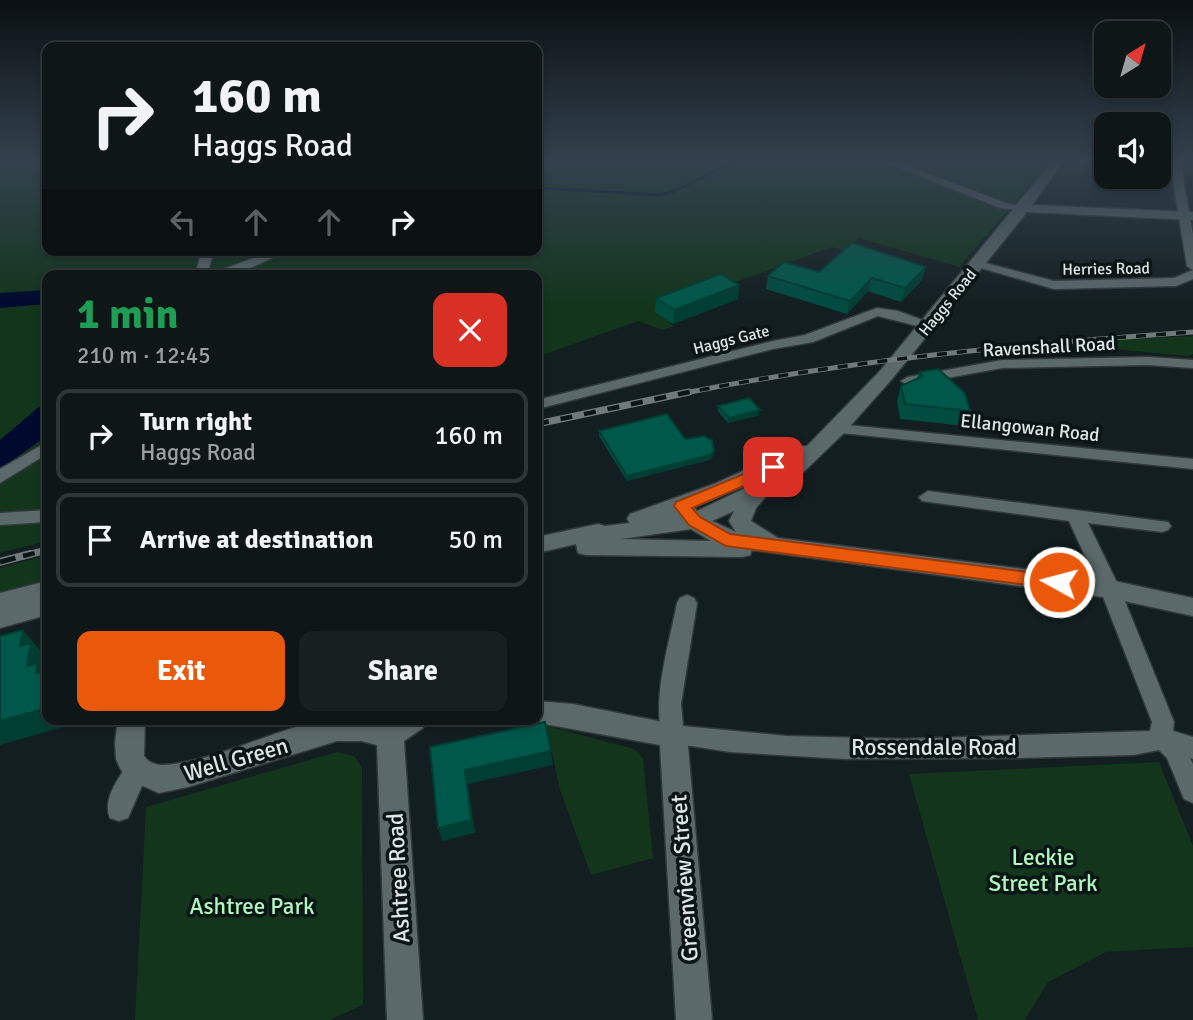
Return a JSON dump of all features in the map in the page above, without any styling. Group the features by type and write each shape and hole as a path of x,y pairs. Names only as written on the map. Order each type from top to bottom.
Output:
{"main road":[{"name":"Haggs Road","path":"542,544 688,514 761,491 793,472 833,433 929,325 1022,210"},
{"path":"1061,210 1189,215"},
{"name":"Haggs Road","path":"688,514 833,433"},
{"path":"761,491 747,504 740,521 746,530 783,547"},
{"path":"688,514 726,540 1110,589 1193,607"},
{"path":"542,545 706,550 783,547"},
{"path":"0,602 42,591"},
{"path":"0,618 42,607"},
{"path":"542,713 573,716 673,736"},
{"path":"132,725 130,755 137,770"},
{"name":"Well Green","path":"137,770 159,779 171,778 337,729 401,728"},
{"name":"Ashtree Road","path":"401,728 405,1020"},
{"name":"Greenview Street","path":"673,736 694,1020"}],"street":[{"path":"1189,215 1193,266"},
{"path":"237,270 271,256"},
{"name":"Herries Road","path":"978,264 1054,285 1176,282 1193,274"},
{"name":"Haggs Gate","path":"542,404 774,345 794,343 844,327 873,313 893,314 929,325"},
{"name":"Ravenshall Road","path":"908,381 1002,365 1148,361 1193,364"},
{"name":"Ellangowan Road","path":"833,433 863,432 1193,464"},
{"path":"0,477 42,450"},
{"path":"928,497 1162,526"},
{"path":"1075,514 1110,589 1163,722 1161,737"},
{"path":"0,519 42,516"},
{"path":"673,736 670,704 687,603"},
{"name":"Rossendale Road","path":"673,736 743,745 887,750 1133,744 1153,742 1161,737"},
{"path":"1161,737 1193,748"},
{"path":"1161,737 1175,751 1193,791"},
{"path":"119,809 122,797 137,770"}],"green space":[{"path":"0,210 42,210 42,256 542,256 542,210 1008,210 959,267 859,238 845,251 832,247 656,311 674,326 662,330 638,321 542,355 542,270 42,270 42,542 0,553"},
{"path":"1193,336 1193,354 1188,356 1069,345 1086,341"},
{"path":"42,556 42,583 0,593 0,568"},
{"path":"547,726 634,749 643,758 653,858 591,875 559,787"},
{"name":"Ashtree Park","path":"337,752 354,756 362,767 363,1005 329,1020 135,1020 146,807"},
{"name":"Leckie Street Park","path":"1159,762 1193,846 1193,947 1106,952 1048,982 1025,1020 978,1020 909,774"}],"water":[{"path":"42,290 42,304 0,308 0,293"},
{"path":"42,404 42,440 0,469 0,440"}],"building":[{"path":"852,243 926,267 905,288 872,278 850,301 768,276 784,262 819,272"},
{"path":"721,274 739,285 674,310 656,298"},
{"path":"938,369 965,393 970,411 905,404 901,386 923,376 919,372"},
{"path":"749,398 760,410 729,418 718,406"},
{"path":"667,414 685,439 704,436 712,440 714,451 710,455 627,476 599,431"},
{"path":"23,630 20,646 31,643 27,666 38,663 36,673 42,671 42,709 0,721 0,636"},
{"path":"545,722 551,751 465,770 471,820 438,828 430,747 542,725"}],"railway":[{"path":"680,394 807,372 935,355 1193,332"},
{"path":"542,423 689,392"},
{"path":"23,556 42,551"},
{"path":"0,562 30,554"}],"route":[{"path":"773,467 682,506 694,521 726,540 1059,582"}]}
